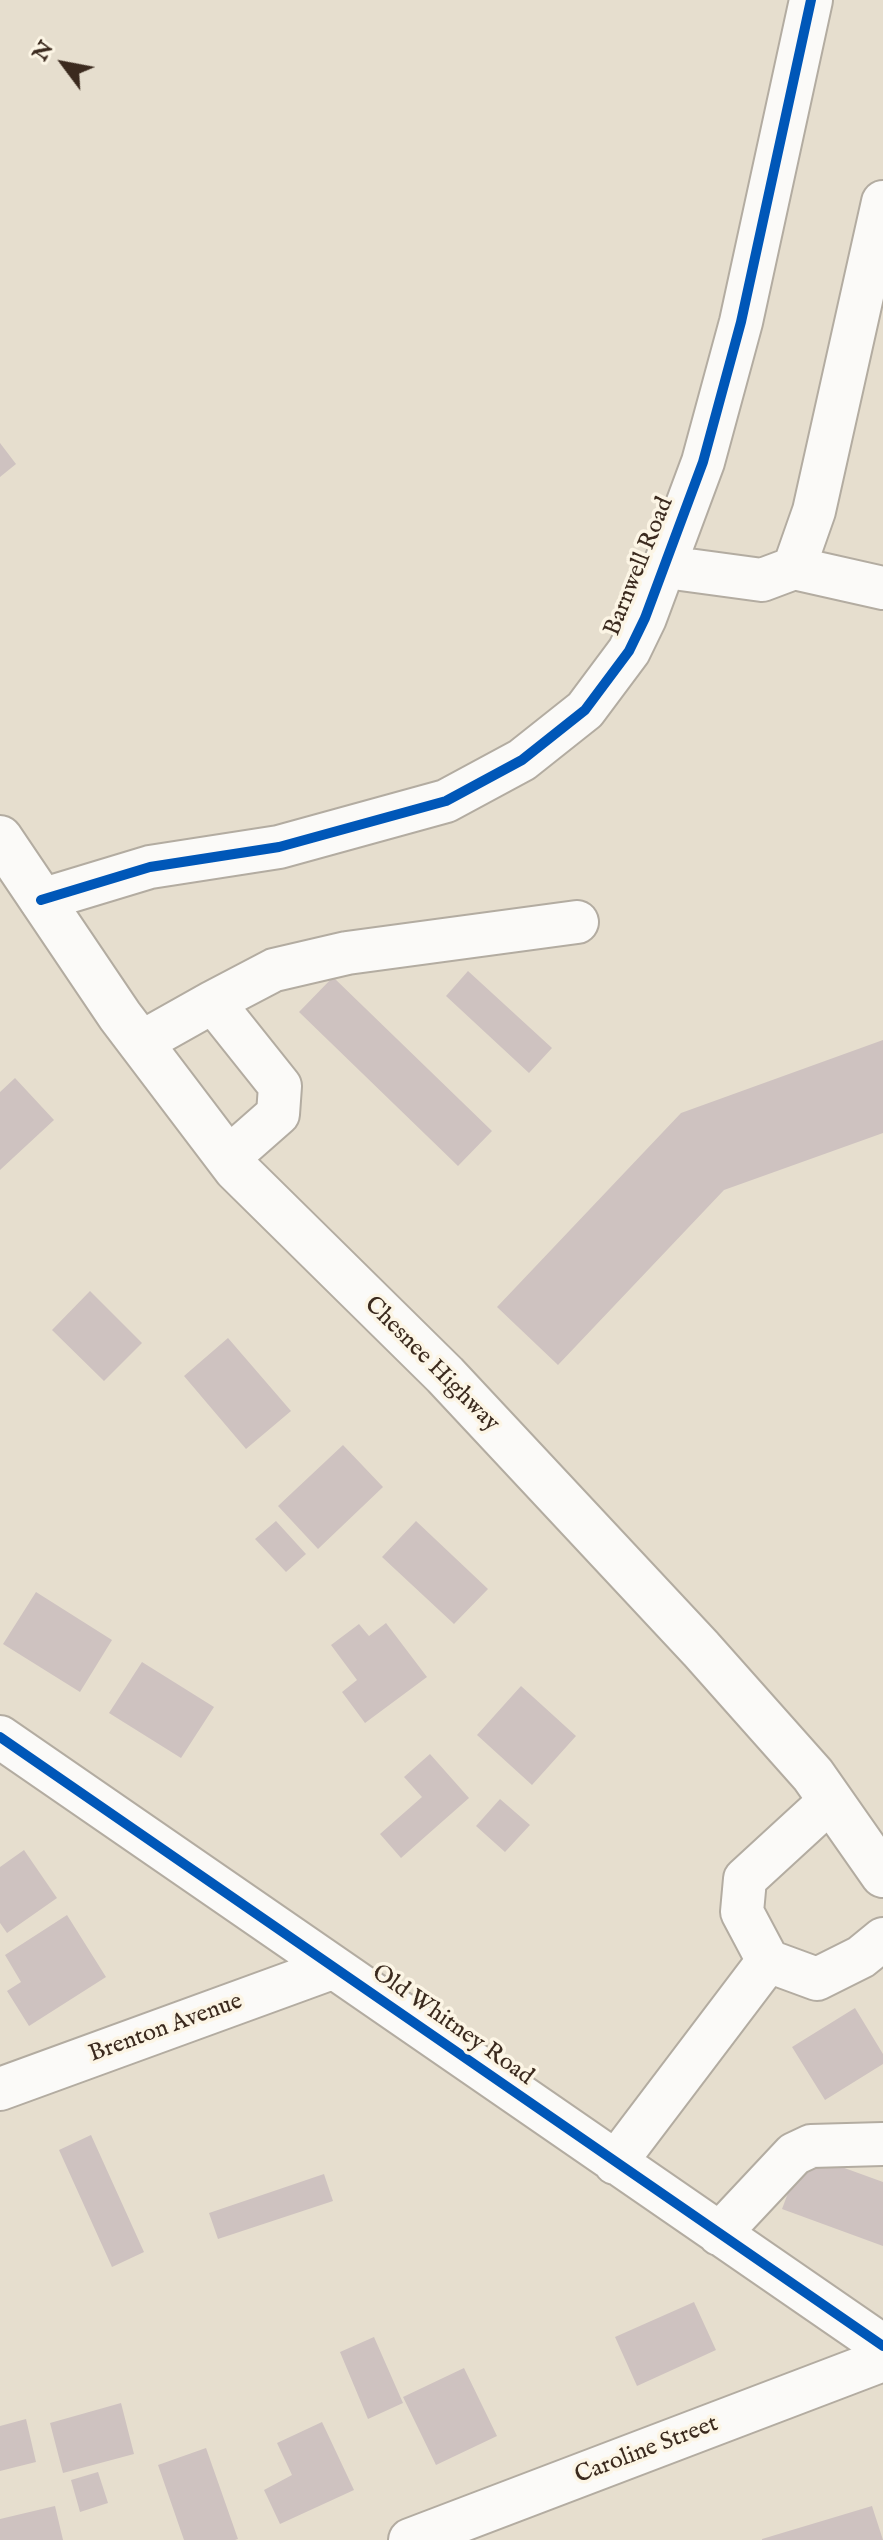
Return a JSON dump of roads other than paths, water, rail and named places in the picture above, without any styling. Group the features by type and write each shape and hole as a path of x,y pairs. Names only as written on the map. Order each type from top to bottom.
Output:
{"main road":[{"name":"Chesnee Highway","path":"15,869 140,1043 228,1158 455,1386 701,1649 813,1775 883,1875"}],"street":[{"name":"Barnwell Road","path":"15,869 150,867 279,847 405,815 485,783 557,735 600,691 629,651 666,567 703,462 741,322 811,0"},
{"path":"794,568 814,511 883,202"},
{"path":"666,567 762,580 794,568 883,588"},
{"path":"140,1043 274,970 347,953 577,922"},
{"path":"213,1002 280,1086 278,1114 228,1158"},
{"name":"Old Whitney Road","path":"0,1737 883,2346"},
{"path":"831,1800 745,1879 742,1912 768,1961 817,1979 861,1957 883,1939"},
{"path":"615,2163 768,1961"},
{"name":"Brenton Avenue","path":"0,2089 332,1968"},
{"path":"719,2234 794,2154 811,2146 883,2144"},
{"name":"Caroline Street","path":"410,2540 883,2360"}]}
